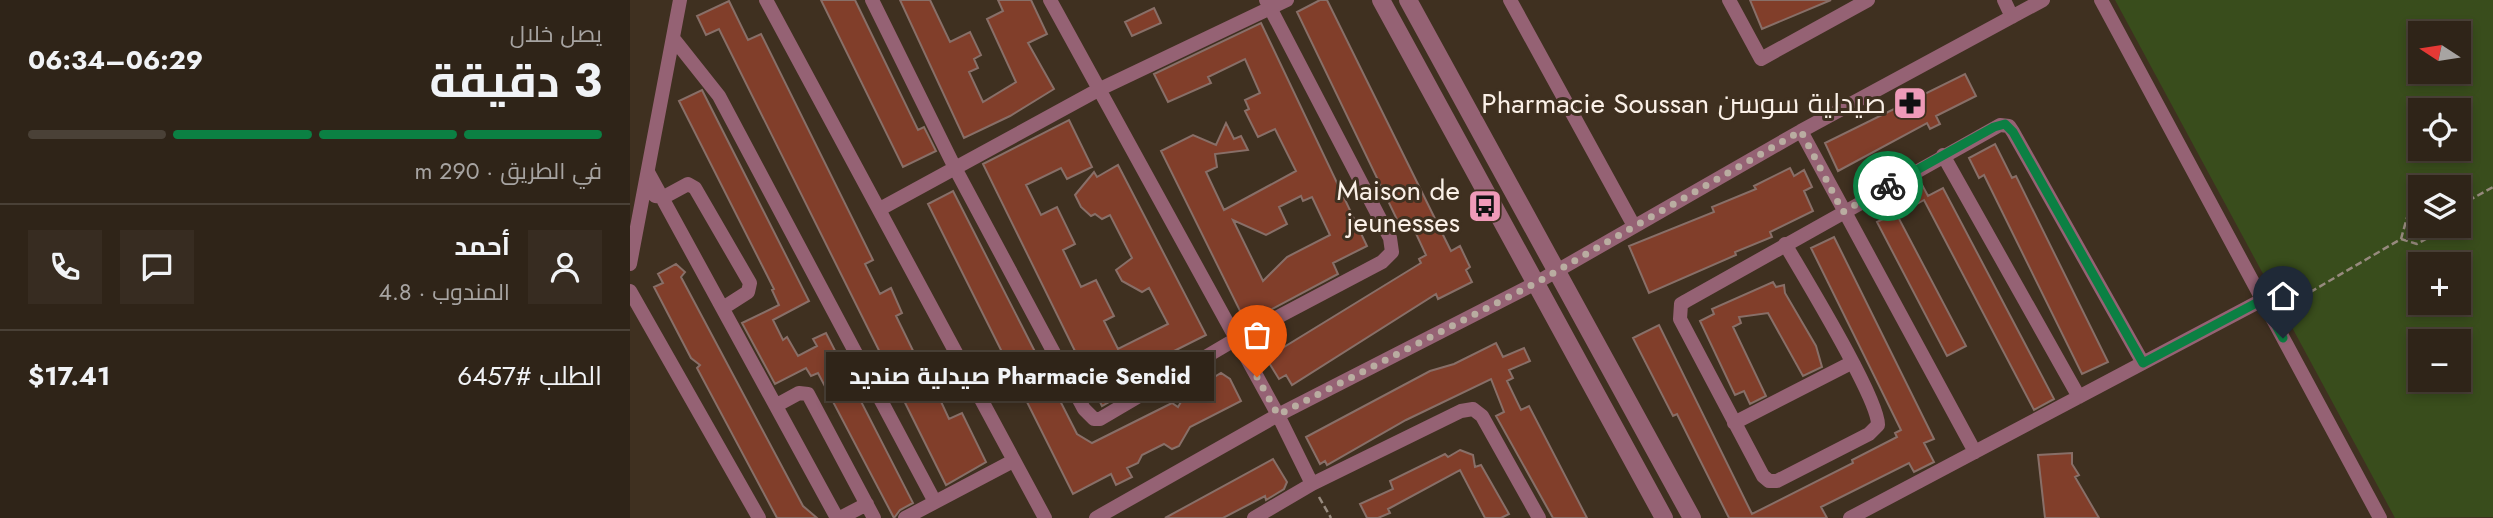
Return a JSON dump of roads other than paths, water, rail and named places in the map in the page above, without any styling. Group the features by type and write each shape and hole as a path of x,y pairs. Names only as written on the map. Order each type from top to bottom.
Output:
{"street":[{"path":"630,264 680,0"},
{"path":"766,0 1045,518"},
{"path":"872,0 955,168 1084,409 1094,419 1108,417 1236,339 1382,262 1392,252 1390,238 1269,5"},
{"path":"1050,0 1278,415 1312,485"},
{"path":"880,209 1098,90 1269,5 1287,0"},
{"path":"1381,0 1664,518"},
{"path":"1408,0 1692,518"},
{"path":"1510,0 1634,226"},
{"path":"1729,0 1761,59 1867,0"},
{"path":"2004,0 2012,16"},
{"path":"1096,518 1278,415 1534,284 1801,131 2043,0"},
{"path":"2101,0 2380,518"},
{"path":"673,38 702,70 719,96 935,502"},
{"path":"1785,244 1851,363 1878,419 1878,425 1868,434 1773,482 1763,477 1680,319 1678,309 1686,301 1785,244 2000,125 2009,127 2143,363"},
{"path":"1801,131 1975,452"},
{"path":"1943,155 2079,397"},
{"path":"648,172 838,518 867,504"},
{"path":"643,193 664,197 685,185 693,186 750,283 748,292 723,308"},
{"path":"630,291 759,518"},
{"path":"1850,518 2262,300"},
{"path":"1734,423 1851,363"},
{"path":"778,405 802,392 808,394 874,518"},
{"path":"1254,518 1312,485 1461,411 1473,409 1482,416 1539,518"},
{"path":"905,518 1013,461"}],"place":[{"name":"Pharmacie Soussan صيدلية سوسن","path":"1910,103"},
{"name":"Maison de jeunesses","path":"1485,206"},
{"name":"Pharmacie Sendid صيدلية صنديد","path":"1257,377"}]}
